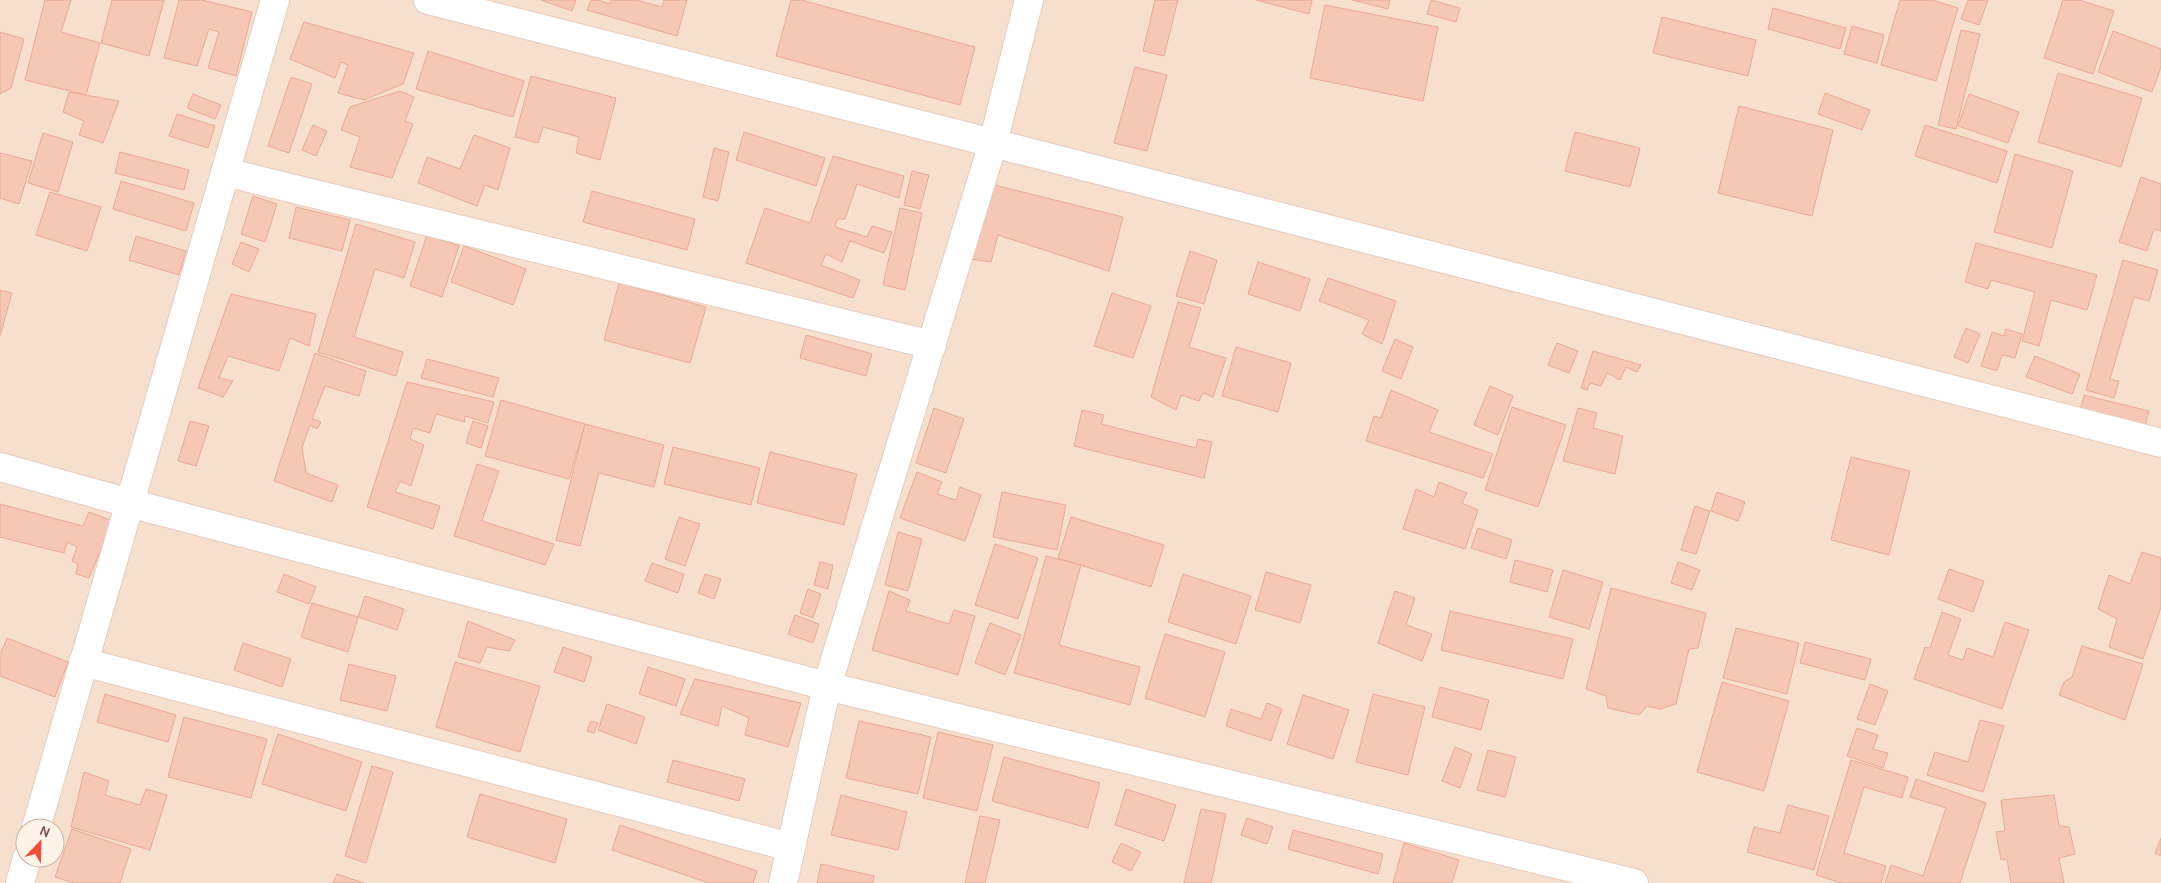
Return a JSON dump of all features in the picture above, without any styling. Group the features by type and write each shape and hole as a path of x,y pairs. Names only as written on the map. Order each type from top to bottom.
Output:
{"street":[{"path":"39,818 275,0"},
{"path":"428,0 2161,443"},
{"path":"783,883 827,686 993,143 1029,0"},
{"path":"226,172 932,345"},
{"path":"0,468 827,686 1634,883"},
{"path":"83,662 791,847"},
{"path":"20,883 24,868"}],"shaded area":[{"path":"0,0 2161,0 2161,883 0,883"}],"building":[{"path":"45,0 71,0 61,32 100,43 86,95 25,80"},
{"path":"112,0 164,0 149,56 101,43"},
{"path":"179,0 202,0 252,12 236,76 208,68 219,32 209,29 197,66 164,58"},
{"path":"541,0 576,0 572,11"},
{"path":"591,0 610,4 611,0 636,0 662,7 664,0 687,0 677,36 587,10"},
{"path":"791,0 801,0 975,47 960,105 776,56"},
{"path":"1155,0 1178,0 1164,56 1143,51"},
{"path":"1256,0 1312,0 1309,14"},
{"path":"1352,0 1390,0 1388,9"},
{"path":"1431,0 1460,8 1456,22 1427,14"},
{"path":"1900,0 1932,0 1958,8 1936,81 1881,65"},
{"path":"1968,0 1988,0 1979,25 1961,19"},
{"path":"2063,0 2079,0 2114,11 2093,74 2044,58"},
{"path":"1325,5 1438,27 1423,101 1310,78"},
{"path":"1773,8 1846,28 1840,49 1768,29"},
{"path":"1662,17 1756,40 1748,76 1653,53"},
{"path":"304,22 414,53 403,84 364,100 338,93 348,65 341,62 335,78 290,59"},
{"path":"1852,26 1884,35 1877,63 1844,54"},
{"path":"1961,30 1980,34 1956,129 1938,125"},
{"path":"2113,31 2161,49 2161,67 2152,92 2098,72"},
{"path":"0,32 24,39 11,88 0,94"},
{"path":"428,51 524,81 513,117 416,89"},
{"path":"1135,67 1167,75 1147,151 1114,143"},
{"path":"2058,73 2142,98 2121,167 2038,142"},
{"path":"531,76 616,98 600,160 576,153 579,137 543,127 538,143 515,137"},
{"path":"291,77 312,84 289,153 268,146"},
{"path":"400,91 414,97 405,121 413,124 392,178 350,167 360,137 341,130 350,107"},
{"path":"69,92 119,101 103,143 79,135 84,121 63,112"},
{"path":"1825,93 1870,110 1862,130 1818,114"},
{"path":"193,94 221,105 215,119 187,108"},
{"path":"1969,94 2019,112 2008,143 1958,126"},
{"path":"1739,106 1833,130 1812,216 1718,193"},
{"path":"177,114 215,126 208,148 169,136"},
{"path":"313,125 327,131 316,156 302,150"},
{"path":"1925,125 2007,151 1997,183 1915,156"},
{"path":"744,132 825,158 816,186 736,160"},
{"path":"1575,132 1640,148 1630,187 1565,171"},
{"path":"43,133 73,142 58,192 28,183"},
{"path":"474,135 510,148 498,190 485,185 477,206 418,183 427,157 460,169"},
{"path":"714,148 729,152 718,201 703,197"},
{"path":"120,152 189,170 184,190 115,173"},
{"path":"0,153 32,161 19,204 0,198"},
{"path":"2015,154 2073,171 2052,248 1994,232"},
{"path":"833,156 904,176 899,198 857,184 845,219 837,219 835,227 867,237 872,226 892,232 884,253 850,241 842,262 826,254 821,265 860,280 853,298 746,263 765,208 810,223"},
{"path":"912,171 929,175 920,209 904,205"},
{"path":"2141,177 2161,184 2161,231 2154,229 2147,251 2119,242"},
{"path":"121,181 194,203 186,231 113,209"},
{"path":"990,184 1123,217 1109,271 998,235 991,262 971,259"},
{"path":"592,191 695,219 687,250 583,222"},
{"path":"50,192 101,207 87,251 36,235"},
{"path":"253,196 277,204 265,242 241,234"},
{"path":"296,207 350,220 342,251 289,238"},
{"path":"900,208 922,213 905,290 883,285"},
{"path":"356,224 415,242 404,278 375,269 354,337 403,352 396,376 318,352"},
{"path":"427,235 459,246 442,297 410,286"},
{"path":"136,236 186,251 179,275 129,260"},
{"path":"241,242 259,249 249,272 232,264"},
{"path":"1976,243 2097,275 2087,310 2051,300 2039,346 2022,341 2035,292 1991,280 1988,289 1965,282"},
{"path":"464,246 526,269 513,305 451,282"},
{"path":"1190,251 1217,260 1204,304 1176,296"},
{"path":"2123,260 2158,270 2149,301 2134,297 2110,379 2119,381 2114,398 2086,390"},
{"path":"1258,262 1310,279 1300,311 1248,294"},
{"path":"1328,278 1396,301 1382,344 1362,334 1369,320 1319,301"},
{"path":"619,283 706,307 690,363 604,340"},
{"path":"0,290 12,293 0,336"},
{"path":"1112,293 1151,306 1133,358 1094,346"},
{"path":"231,294 316,314 309,346 290,338 279,371 228,356 219,378 233,381 223,397 198,388"},
{"path":"1178,302 1201,308 1189,347 1226,358 1213,397 1203,393 1199,401 1181,395 1176,410 1151,397"},
{"path":"1966,328 1980,334 1968,363 1954,357"},
{"path":"2006,329 2022,334 2015,358 2002,355 1997,371 1981,366 1992,332 2004,336"},
{"path":"806,335 872,354 866,376 800,358"},
{"path":"1395,339 1413,347 1401,379 1382,371"},
{"path":"1557,343 1578,351 1569,373 1548,365"},
{"path":"1236,347 1291,363 1278,412 1222,396"},
{"path":"1593,351 1641,365 1637,372 1626,367 1620,380 1607,373 1601,386 1590,383 1587,390 1581,388"},
{"path":"315,353 366,371 359,396 325,386 312,419 321,422 317,429 310,425 302,447 306,473 338,485 332,502 274,481"},
{"path":"2035,356 2080,374 2072,394 2026,377"},
{"path":"427,359 499,378 493,397 421,378"},
{"path":"407,382 494,402 488,423 465,416 465,422 436,414 430,433 413,428 410,439 424,445 411,486 400,481 395,492 440,506 433,529 367,507"},
{"path":"1490,386 1513,396 1498,435 1474,425"},
{"path":"1391,390 1438,410 1429,432 1493,454 1483,478 1366,441 1374,416 1381,418"},
{"path":"2084,395 2149,411 2144,431 2079,415"},
{"path":"501,400 585,424 569,479 485,456"},
{"path":"1512,407 1566,425 1538,507 1485,490"},
{"path":"934,408 964,419 946,473 916,463"},
{"path":"1578,408 1597,413 1593,428 1623,436 1615,474 1563,461"},
{"path":"1082,410 1104,415 1101,424 1196,448 1198,439 1212,442 1204,478 1074,446"},
{"path":"190,421 209,426 196,466 178,461"},
{"path":"473,421 488,426 481,448 466,443"},
{"path":"585,424 664,445 654,487 599,473 580,546 556,540"},
{"path":"673,447 760,468 751,505 664,484"},
{"path":"770,452 857,474 844,525 757,503"},
{"path":"1851,457 1910,471 1889,555 1831,540"},
{"path":"477,464 499,471 482,521 554,544 545,565 454,536"},
{"path":"917,472 942,482 937,494 956,500 960,487 981,495 965,541 900,518"},
{"path":"1439,482 1467,493 1462,503 1478,510 1465,549 1403,529 1416,489 1434,497"},
{"path":"1002,492 1066,505 1057,550 993,537"},
{"path":"1717,492 1745,502 1738,521 1711,511"},
{"path":"0,504 83,526 89,512 113,521 89,578 76,574 78,564 72,561 77,547 67,542 64,553 0,537"},
{"path":"1695,506 1710,511 1696,554 1681,550"},
{"path":"679,517 700,524 685,566 665,559"},
{"path":"1071,517 1164,545 1151,587 1058,558"},
{"path":"1478,528 1512,540 1506,559 1471,548"},
{"path":"898,532 922,539 908,591 885,585"},
{"path":"995,544 1038,558 1018,619 975,605"},
{"path":"2142,552 2161,558 2161,607 2143,659 2109,647 2117,619 2098,609 2109,575 2130,584"},
{"path":"1046,556 1081,565 1059,645 1140,667 1130,705 1014,673"},
{"path":"1515,560 1553,570 1547,592 1510,582"},
{"path":"820,562 833,565 828,589 814,585"},
{"path":"1678,562 1700,570 1692,590 1671,583"},
{"path":"652,563 684,574 678,593 645,581"},
{"path":"1949,569 1984,581 1973,612 1938,599"},
{"path":"1563,570 1603,582 1589,629 1549,617"},
{"path":"1266,572 1311,585 1300,623 1255,610"},
{"path":"284,574 316,587 309,604 277,592"},
{"path":"705,574 721,579 714,599 698,593"},
{"path":"1183,574 1251,596 1236,644 1168,622"},
{"path":"1611,588 1706,613 1698,648 1689,649 1676,704 1660,709 1647,706 1639,715 1608,708 1606,696 1586,689"},
{"path":"808,589 821,594 813,618 800,613"},
{"path":"889,591 910,600 906,611 949,624 954,610 975,616 958,675 872,650"},
{"path":"1395,591 1415,598 1406,625 1432,634 1422,661 1378,643"},
{"path":"365,596 404,609 397,630 358,617"},
{"path":"312,603 358,617 348,652 301,637"},
{"path":"1450,611 1573,639 1563,679 1441,650"},
{"path":"1942,612 1961,619 1948,655 1963,660 1967,648 1993,657 2005,622 2029,630 2002,709 1914,679 1925,647 1930,648"},
{"path":"795,615 819,624 813,643 788,634"},
{"path":"468,621 515,640 509,651 487,647 480,663 458,657"},
{"path":"990,623 1021,635 1005,675 975,663"},
{"path":"1736,628 1799,643 1787,694 1723,678"},
{"path":"1165,634 1225,652 1205,717 1145,698"},
{"path":"7,638 68,662 55,697 0,676 0,655"},
{"path":"1805,642 1871,659 1865,680 1800,663"},
{"path":"243,643 291,659 282,687 234,670"},
{"path":"2082,646 2143,664 2125,720 2059,695 2064,682 2072,677"},
{"path":"563,647 592,657 584,682 554,672"},
{"path":"455,662 540,686 520,752 436,727"},
{"path":"349,664 396,676 387,711 340,700"},
{"path":"648,667 685,679 676,706 639,694"},
{"path":"695,679 801,703 788,747 745,735 749,718 722,706 718,726 680,714"},
{"path":"1722,682 1789,701 1764,791 1697,772"},
{"path":"1870,684 1888,691 1875,725 1857,719"},
{"path":"1440,687 1489,700 1481,730 1432,717"},
{"path":"105,694 176,715 168,742 97,722"},
{"path":"1373,694 1425,707 1408,775 1356,762"},
{"path":"1303,695 1349,710 1333,759 1287,744"},
{"path":"1267,703 1282,709 1271,741 1226,726 1231,709 1261,719"},
{"path":"607,704 645,717 636,744 598,730"},
{"path":"184,717 267,739 251,798 168,777"},
{"path":"1980,720 2004,726 1983,792 1927,775 1935,752 1968,762"},
{"path":"591,721 598,723 594,733 587,731"},
{"path":"859,721 931,737 918,794 846,778"},
{"path":"1857,728 1878,735 1873,749 1888,753 1883,768 1847,756"},
{"path":"938,732 993,745 977,811 923,798"},
{"path":"278,734 362,762 346,811 262,784"},
{"path":"1455,747 1472,754 1460,788 1442,781"},
{"path":"1488,750 1516,757 1505,797 1477,790"},
{"path":"1004,757 1100,783 1088,828 992,801"},
{"path":"673,760 745,779 739,801 667,782"},
{"path":"1851,760 1908,777 1902,798 1864,787 1844,853 1886,866 1881,883 1841,883 1816,875"},
{"path":"372,766 393,772 366,863 345,856"},
{"path":"84,772 109,781 105,795 140,805 146,789 167,795 150,850 71,827"},
{"path":"1916,779 1986,803 1960,883 1885,883 1891,865 1923,876 1946,808 1910,797"},
{"path":"1126,789 1176,805 1164,841 1115,825"},
{"path":"480,794 567,819 555,863 467,837"},
{"path":"841,795 907,812 898,850 831,835"},
{"path":"2054,795 2059,826 2069,827 2075,854 2059,858 2064,883 2011,883 2007,859 2001,860 1996,832 2005,831 2001,800"},
{"path":"1788,805 1829,816 1814,870 1747,852 1754,827 1780,833"},
{"path":"1201,809 1226,814 1211,883 1184,883"},
{"path":"980,816 1000,820 985,883 965,883"},
{"path":"1247,818 1273,827 1267,844 1241,835"},
{"path":"620,825 757,871 753,883 709,883 612,850"},
{"path":"72,829 131,849 120,883 74,883 55,877 58,868 65,868 65,849"},
{"path":"1293,830 1383,854 1378,874 1288,849"},
{"path":"2161,838 2161,856 2155,853"},
{"path":"1121,843 1141,852 1131,871 1112,862"},
{"path":"1404,843 1459,860 1452,883 1393,883"},
{"path":"821,864 874,876 873,883 817,883"},
{"path":"337,874 364,883 333,883"}]}
